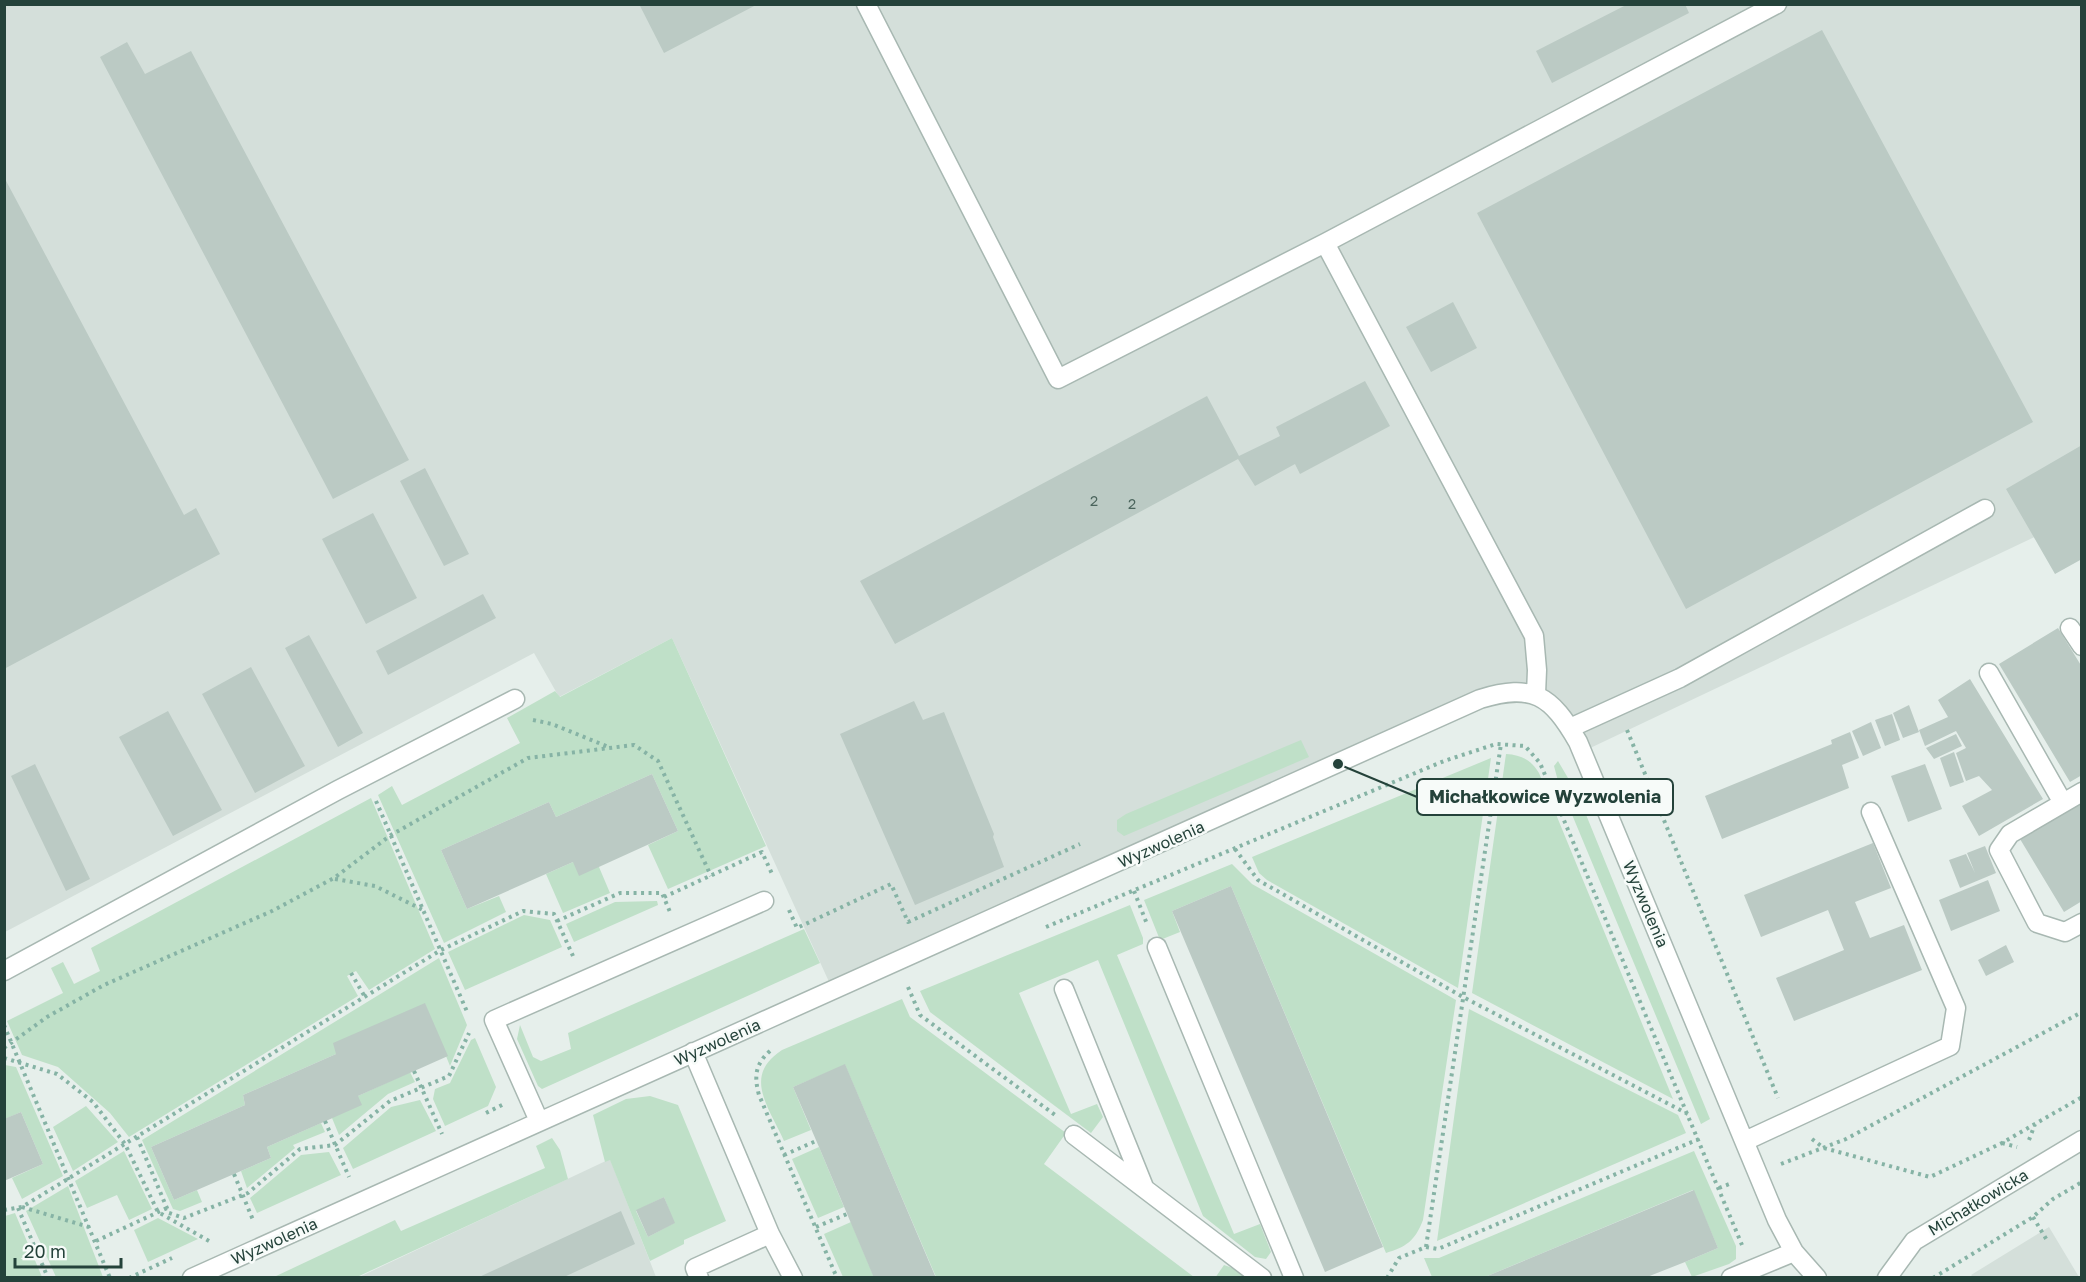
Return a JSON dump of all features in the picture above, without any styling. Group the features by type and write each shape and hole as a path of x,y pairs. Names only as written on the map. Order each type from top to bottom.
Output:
{"street":[{"path":"866,4 1058,379 1325,243 1777,4"},
{"path":"1325,243 1534,636 1537,670 1536,694"},
{"path":"1570,728 1680,678 1986,509"},
{"path":"2070,628 2082,646"},
{"path":"1989,673 2063,803"},
{"name":"Wyzwolenia","path":"192,1278 1480,699 1520,692 1536,694 1549,702 1570,728 1746,1141 1777,1220 1794,1252 1817,1278"},
{"path":"4,971 366,776 515,699"},
{"path":"2082,792 2010,834 1999,850 2037,923 2065,932 2082,923"},
{"path":"1746,1141 1950,1046 1956,1008 1871,812"},
{"path":"539,1121 494,1020 764,902"},
{"path":"1157,947 1294,1278"},
{"path":"1064,989 1144,1188"},
{"path":"693,1052 770,1234 793,1278"},
{"path":"1074,1135 1262,1278"},
{"name":"Michałkowicka","path":"1887,1278 1914,1241 2082,1140"},
{"path":"699,1278 695,1268 770,1234"},
{"path":"1731,1278 1794,1252"}],"path":[{"path":"1617,707 1789,1122 1824,1148 1930,1177 2002,1143 2082,1097"},
{"path":"493,711 552,724 611,748"},
{"path":"1426,1247 1501,744"},
{"path":"4,1048 47,1017 104,985 272,911 334,878 391,835 528,758 634,745 658,761 711,876"},
{"path":"366,776 477,1035"},
{"path":"787,906 797,928 891,884 908,922 1080,844"},
{"path":"1235,849 1258,880 1463,997 1689,1115"},
{"path":"664,897 762,852 777,885"},
{"path":"334,878 375,886 423,909"},
{"path":"1134,891 1157,947"},
{"path":"557,921 620,893 662,892 681,938"},
{"path":"4,1210 20,1207 70,1178 441,950 523,911 554,914 584,981"},
{"path":"351,974 365,997"},
{"path":"908,987 920,1015 1064,1121 1074,1135"},
{"path":"1752,1269 1719,1188 1846,1139 2082,1012"},
{"path":"4,1025 110,1278"},
{"path":"137,1137 169,1213 184,1218 242,1195 300,1149 335,1145 390,1101 449,1076 472,1025"},
{"path":"777,1046 759,1063 755,1084 837,1278"},
{"path":"4,1058 57,1074 93,1102 125,1144 158,1212 210,1242"},
{"path":"414,1071 442,1134"},
{"path":"502,1093 507,1103"},
{"path":"325,1121 349,1177"},
{"path":"1387,1278 1399,1258 1426,1247 1438,1250 1699,1139"},
{"path":"784,1155 816,1141"},
{"path":"234,1174 254,1221"},
{"path":"1933,1278 2033,1217 2053,1198 2082,1182"},
{"path":"20,1207 90,1227"},
{"path":"20,1207 48,1278"},
{"path":"96,1240 167,1208"},
{"path":"816,1227 847,1214"},
{"path":"2033,1217 2048,1242"}],"shaded area":[{"path":"5,5 2081,5 2081,515 1586,750 1570,719 1511,690 830,984 672,638 559,697 534,653 5,932"},
{"path":"610,1159 656,1277 357,1278"},
{"path":"2049,1227 2079,1277 1973,1277 1971,1275"}],"green space":[{"path":"672,638 766,846 668,889 648,845 678,831 652,774 556,817 549,802 441,850 467,909 499,896 506,912 444,943 378,795 392,786 402,805 520,743 507,718 555,691 560,697"},
{"path":"1301,740 1309,757 1124,836 1117,831 1117,820 1126,814"},
{"path":"1506,754 1526,759 1539,773 1673,1099 1472,993"},
{"path":"1491,758 1458,988 1267,880 1259,873 1252,857"},
{"path":"1558,761 1578,795 1710,1119 1701,1124 1558,781 1554,766"},
{"path":"371,798 435,949 369,990 356,971 347,976 358,996 129,1137 110,1113 58,1067 22,1055 7,1021 63,993 51,968 63,962 74,984 100,971 91,948"},
{"path":"573,862 599,867 610,893 563,913 546,874"},
{"path":"1232,864 1252,884 1456,1000 1423,1220 1413,1238 1399,1248 1386,1253 1231,886 1172,911 1180,932 1160,940 1144,900"},
{"path":"657,901 658,905 574,942 566,924 615,902"},
{"path":"1130,905 1143,938 1143,944 1117,955 1234,1234 1260,1224 1271,1252 1266,1259 1255,1257 1203,1216 1098,960 1019,993 1071,1114 1097,1104 1103,1117 1091,1133 930,1012 920,991"},
{"path":"524,915 550,920 562,947 465,990 448,952"},
{"path":"804,929 820,963 542,1089 538,1086 517,1039 520,1025 533,1057 541,1061 571,1049 568,1033"},
{"path":"439,958 467,1025 450,1066 425,1004 336,1054 243,1095 245,1105 151,1147 174,1200 197,1190 202,1202 180,1211 173,1209 142,1140"},
{"path":"902,999 910,1017 1066,1133 1044,1164 1194,1277 936,1277 845,1065 793,1087 811,1130 784,1141 762,1092 763,1070 770,1060 782,1050"},
{"path":"1469,1009 1678,1115 1686,1133 1437,1241"},
{"path":"475,1038 496,1087 488,1106 445,1126 433,1099 435,1089 450,1083 471,1040"},
{"path":"5,1065 16,1067 63,1176 22,1199 12,1178 43,1164 21,1112 5,1119"},
{"path":"410,1072 415,1082 388,1094 339,1135 332,1118 358,1096"},
{"path":"650,1096 678,1105 726,1221 684,1240 684,1244 650,1261 610,1160 605,1162 593,1115 626,1099","holes":["664,1197 674,1223 648,1237 636,1211"]},
{"path":"420,1100 436,1131 353,1169 343,1148 391,1107"},
{"path":"86,1106 118,1142 73,1171 53,1127"},
{"path":"321,1123 325,1132 293,1145 295,1148 247,1188 241,1171 271,1158 267,1147"},
{"path":"552,1138 560,1150 568,1179 357,1277 274,1277 395,1220 401,1231 545,1168 536,1146"},
{"path":"819,1147 844,1207 818,1218 792,1159"},
{"path":"124,1151 152,1209 129,1220 117,1195 87,1208 75,1181"},
{"path":"1694,1151 1736,1246 1736,1259 1729,1264 1692,1277 1685,1262 1718,1248 1693,1190 1485,1277 1432,1277 1424,1258 1439,1258"},
{"path":"329,1152 341,1175 257,1213 250,1198 301,1155"},
{"path":"68,1186 103,1277 56,1277 26,1211"},
{"path":"15,1213 42,1277 5,1277 5,1216"},
{"path":"158,1218 198,1239 148,1262 134,1230"},
{"path":"851,1222 874,1277 843,1277 824,1234"},
{"path":"1224,1265 1247,1273 1249,1278 1215,1278"}],"building":[{"path":"639,4 758,4 664,53"},
{"path":"1628,4 1685,4 1689,13 1552,83 1536,51"},
{"path":"1822,30 2033,422 1686,609 1477,213"},
{"path":"127,42 145,74 191,51 409,460 333,499 100,57"},
{"path":"4,177 184,515 196,508 220,554 4,669"},
{"path":"1453,302 1477,348 1431,372 1406,327"},
{"path":"1365,381 1390,426 1300,474 1295,464 1255,486 1238,459 895,644 860,581 1207,396 1239,456 1280,436 1276,427"},
{"path":"2082,445 2082,559 2055,574 2006,489"},
{"path":"425,468 469,554 444,566 400,481"},
{"path":"373,513 417,598 366,624 322,539"},
{"path":"483,594 496,618 388,675 376,651"},
{"path":"2058,628 2082,667 2082,775 2070,782 1999,664"},
{"path":"309,635 363,733 338,747 285,648"},
{"path":"251,667 305,766 255,793 202,694"},
{"path":"1970,679 2043,799 1979,836 1962,806 1992,790 1979,776 1966,781 1956,753 1966,748 1956,731 1925,746 1919,730 1948,717 1938,700"},
{"path":"914,701 923,720 944,712 994,834 993,837 1004,867 915,905 840,734"},
{"path":"1909,705 1919,732 1903,738 1893,713"},
{"path":"168,711 222,810 173,836 119,737"},
{"path":"1892,714 1900,740 1885,746 1875,720"},
{"path":"1871,722 1881,748 1863,756 1852,731"},
{"path":"1850,732 1859,758 1842,765 1849,788 1722,839 1705,796 1832,744 1831,740"},
{"path":"1956,734 1962,746 1934,759 1926,748"},
{"path":"1954,752 1964,782 1950,787 1940,758"},
{"path":"35,764 90,879 66,891 11,776"},
{"path":"1925,764 1942,809 1908,822 1891,776"},
{"path":"652,774 678,831 579,876 573,862 467,909 441,850 549,802 556,817"},
{"path":"2082,802 2082,901 2064,912 2020,839"},
{"path":"1873,843 1891,888 1855,902 1870,938 1904,925 1922,970 1794,1021 1776,978 1844,950 1828,910 1761,937 1744,895"},
{"path":"1985,846 1996,873 1960,888 1949,860 1966,854 1975,873 1967,853"},
{"path":"1988,880 2000,911 1951,931 1939,900"},
{"path":"1231,886 1383,1247 1325,1272 1172,911"},
{"path":"2006,945 2014,962 1986,976 1978,960"},
{"path":"425,1003 448,1056 358,1096 362,1105 267,1147 271,1158 174,1200 151,1147 245,1105 243,1095 336,1054 333,1043"},
{"path":"845,1064 936,1278 874,1278 793,1087"},
{"path":"21,1112 43,1164 4,1181 4,1119"},
{"path":"1694,1190 1718,1248 1685,1262 1647,1277 1485,1277"},
{"path":"664,1197 675,1223 648,1237 636,1210"},
{"path":"621,1211 635,1244 562,1278 477,1278"}],"place":[{"name":"Michałkowice Wyzwolenia","path":"1338,764"}]}
